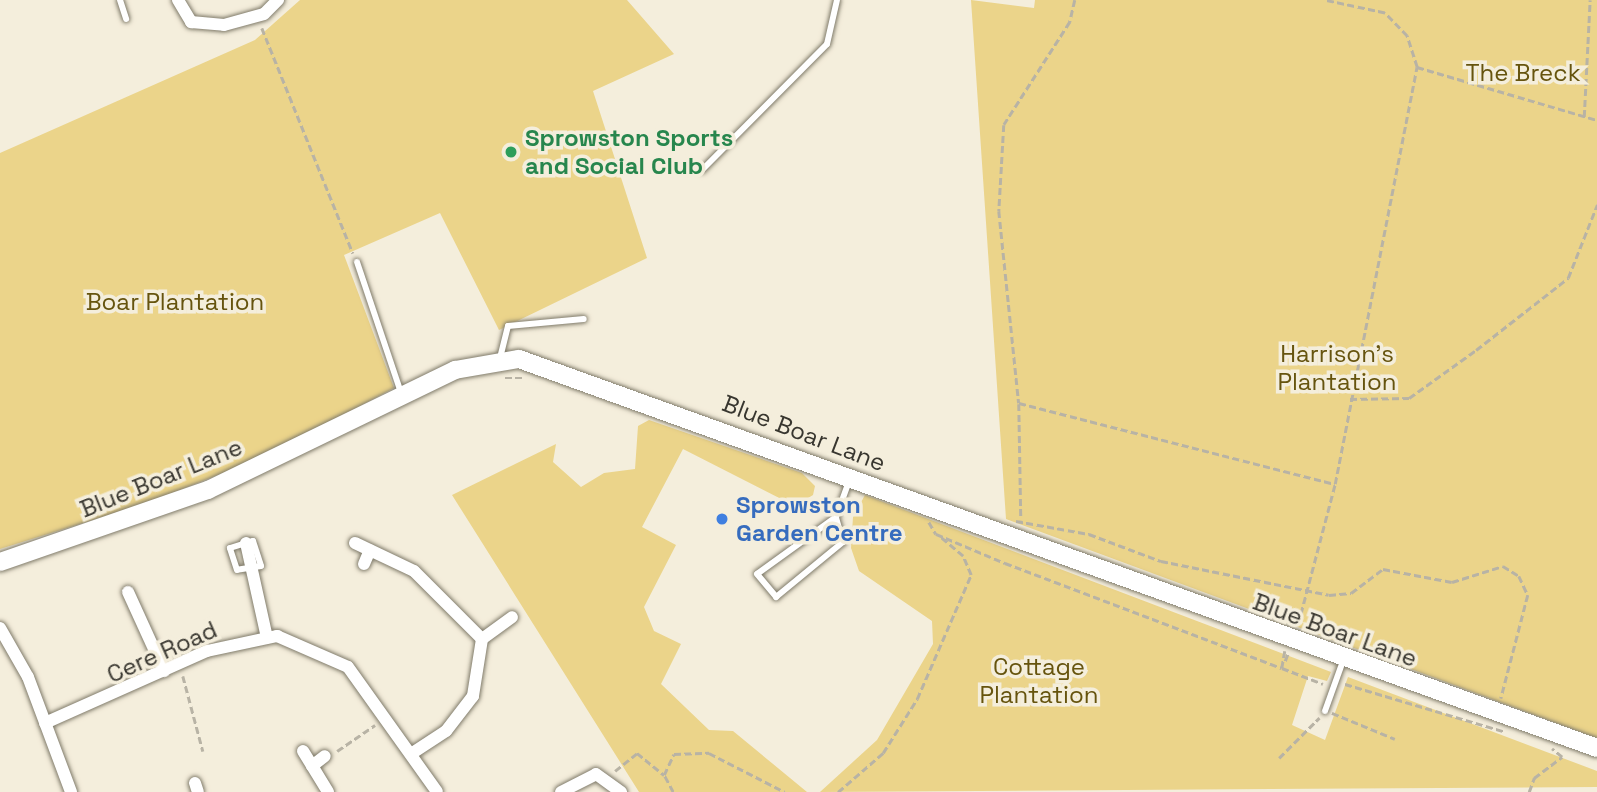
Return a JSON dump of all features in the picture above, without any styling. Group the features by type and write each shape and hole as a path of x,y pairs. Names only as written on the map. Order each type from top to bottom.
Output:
{"street":[{"path":"178,0 191,22 224,24 257,16 278,0"},
{"name":"Blue Boar Lane","path":"0,562 208,490 402,394 500,358 568,371 851,476 1014,541 1343,661 1597,748"},
{"path":"246,543 254,568 267,638"},
{"path":"355,543 414,571 482,639 480,677 467,706 446,731 411,754"},
{"path":"364,564 370,550"},
{"path":"128,592 164,671"},
{"path":"482,639 512,617"},
{"path":"3,636 46,723 71,792"},
{"name":"Cere Road","path":"46,723 180,663 267,638 291,639 333,656 361,681 437,792"},
{"path":"303,751 328,792"},
{"path":"312,766 326,756"},
{"path":"561,792 585,774 607,778 621,792"}],"lane":[{"path":"120,0 127,19"},
{"path":"702,170 823,50 837,0"},
{"path":"357,262 402,394"},
{"path":"500,358 508,326 584,318"},
{"path":"836,517 843,542 776,597 757,574 836,517 851,476"},
{"path":"1325,711 1343,661"}],"path":[{"path":"1005,562 1021,521 1019,403 999,211 1004,125 1070,22 1075,0"},
{"path":"1301,613 1310,590 1335,484 1417,67 1407,36 1385,13 1324,0"},
{"path":"1584,117 1590,0"},
{"path":"257,16 357,262"},
{"path":"1417,67 1597,120"},
{"path":"1350,400 1409,398 1568,278 1597,205"},
{"path":"1019,403 1335,484"},
{"path":"838,792 883,753 916,699 971,575 963,556 936,534 924,516"},
{"path":"1073,533 1161,561 1310,590 1351,593 1383,569 1452,582 1503,566 1520,576 1528,595 1500,706"},
{"path":"936,534 1333,688"},
{"path":"1282,668 1289,640"},
{"path":"180,663 203,751"},
{"path":"1336,681 1511,733"},
{"path":"1279,758 1325,711 1395,738"},
{"path":"326,756 386,717"},
{"path":"1529,792 1534,778 1562,757 1543,746"},
{"path":"607,778 637,753 664,775 673,792"},
{"path":"664,775 674,754 709,753 785,792"}],"green space":[{"name":"Boar Plantation","path":"300,0 627,0 674,54 593,91 647,258 499,330 440,213 344,255 394,388 263,457 147,503 0,549 0,153 255,40"},
{"name":"Harrison's Plantation","path":"971,0 1034,8 1035,0 1597,0 1597,738 1006,519"},
{"path":"649,420 802,473 815,486 813,495 795,506 683,449 642,527 676,545 644,607 654,631 681,644 661,684 709,730 733,731 807,792 639,792 452,495 556,444 553,462 581,487 604,473 635,469 638,426"},
{"name":"Cottage Plantation","path":"865,495 1331,672 1327,681 1308,676 1292,725 1325,740 1348,677 1597,771 1597,787 820,792 877,740 933,644 932,621 859,571 851,548 853,517"}],"place":[{"name":"Sprowston Sports and Social Club","path":"511,152"},
{"name":"Sprowston Garden Centre","path":"722,519"}],"park label":[{"name":"The Breck","path":"1523,73"}]}
